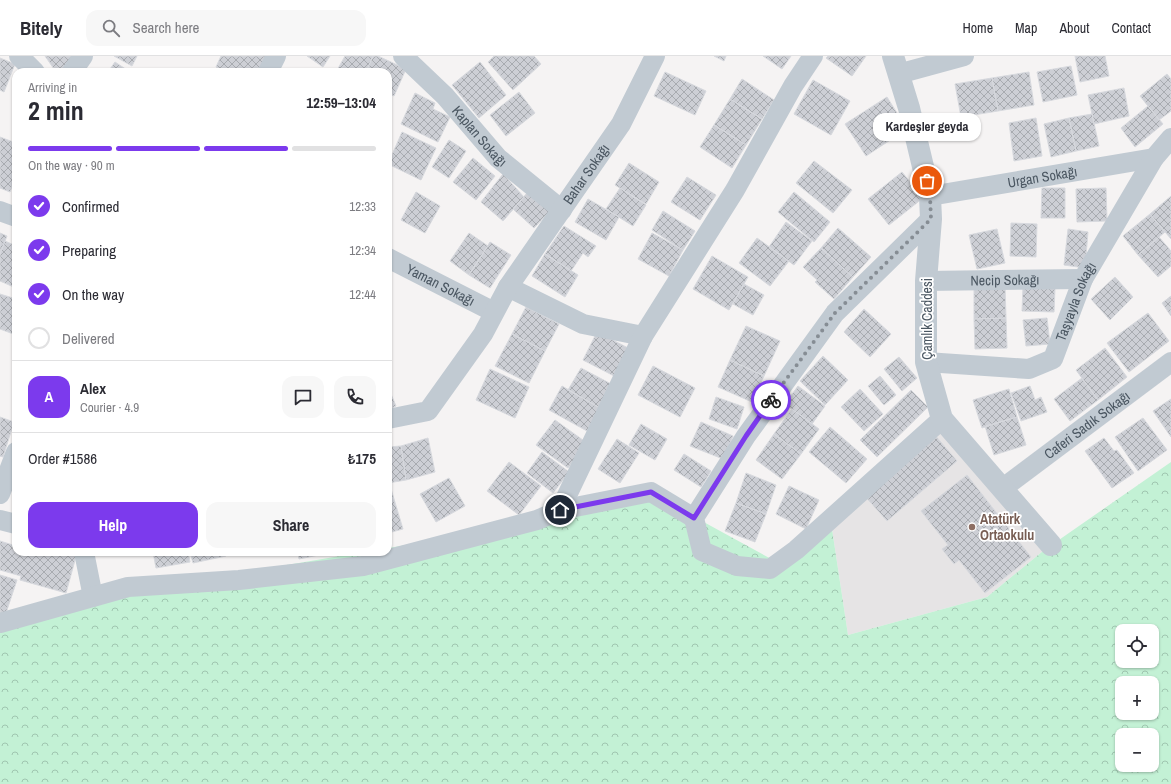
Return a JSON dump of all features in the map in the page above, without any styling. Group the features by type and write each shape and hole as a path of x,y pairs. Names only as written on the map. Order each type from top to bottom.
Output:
{"street":[{"path":"19,56 31,68"},
{"path":"75,68 83,56"},
{"path":"270,68 276,56"},
{"name":"Kaplan Sokağı","path":"403,56 445,96 498,158 562,210"},
{"name":"Bahar Sokağı","path":"392,419 428,411 483,334 508,287 562,210 586,172 621,124 655,56"},
{"path":"560,510 643,336 735,190 793,86 813,56"},
{"path":"896,65 964,56"},
{"name":"Çamlık Caddesi","path":"896,65 909,108 930,196 931,219 926,281 926,362 942,419 1051,545"},
{"name":"Taşyayla Sokağı","path":"926,362 1029,369 1053,359 1083,279 1154,158 1171,138"},
{"name":"Urgan Sokağı","path":"930,196 1154,158"},
{"path":"694,518 746,436 835,313 931,219"},
{"name":"Yaman Sokağı","path":"392,260 494,312"},
{"name":"Necip Sokağı","path":"926,281 1083,279"},
{"path":"508,287 583,324 643,336"},
{"name":"Caferi Sadık Sokağı","path":"1002,488 1171,362"},
{"path":"0,624 128,587 239,580 363,566 537,520 560,510 651,492 694,518 702,551 737,566 770,569 796,550 942,419"},
{"path":"0,494 12,462"},
{"path":"0,520 12,523"},
{"path":"85,556 93,597"}],"shaded area":[{"path":"940,426 1043,551 987,597 848,635 832,529"}],"green space":[{"path":"1171,462 1171,784 0,784 0,613 340,556 392,556 392,547 558,520 658,497 773,560 832,529 848,635 987,597 1043,551"}],"building":[{"path":"45,56 72,56 65,68 53,68"},
{"path":"114,56 137,56 132,66"},
{"path":"221,56 268,56 262,68 216,67"},
{"path":"307,56 330,56 323,67"},
{"path":"345,56 373,56 368,68 338,68"},
{"path":"373,56 378,56 406,69 394,96 392,95 392,68 368,68"},
{"path":"494,56 534,56 541,64 513,90 488,62"},
{"path":"714,56 726,56 724,61"},
{"path":"763,56 791,56 782,69"},
{"path":"828,56 866,56 852,76 826,58"},
{"path":"1075,56 1105,56 1109,76 1080,82"},
{"path":"0,58 15,64 12,68 4,92 0,90"},
{"path":"115,62 124,68 111,68"},
{"path":"480,62 506,95 479,118 452,85"},
{"path":"1071,66 1077,95 1043,102 1037,72"},
{"path":"665,72 706,91 695,115 654,96"},
{"path":"1029,72 1034,105 998,111 992,78"},
{"path":"1167,74 1171,79 1171,111 1159,120 1140,96"},
{"path":"992,78 998,111 961,117 955,84"},
{"path":"742,79 774,100 762,119 730,99"},
{"path":"813,80 850,101 831,135 794,114"},
{"path":"1124,88 1129,116 1094,124 1088,95"},
{"path":"519,92 535,113 506,136 490,115"},
{"path":"415,93 435,103 433,109 450,117 438,142 401,124"},
{"path":"887,97 907,129 866,156 845,124"},
{"path":"730,99 762,119 746,145 714,125"},
{"path":"1148,106 1163,124 1135,147 1121,128"},
{"path":"1092,114 1099,146 1076,151 1069,118"},
{"path":"1036,118 1042,156 1014,161 1009,123"},
{"path":"1069,118 1076,151 1051,157 1044,124"},
{"path":"714,125 746,145 732,168 700,147"},
{"path":"402,132 436,148 421,180 392,166 392,155"},
{"path":"0,137 12,142 12,187 10,192 0,188"},
{"path":"449,140 466,151 449,178 432,167"},
{"path":"473,158 495,176 476,200 453,182"},
{"path":"814,161 852,190 833,213 796,183"},
{"path":"629,163 659,182 646,204 615,185"},
{"path":"902,172 923,198 889,225 868,199"},
{"path":"503,174 524,197 503,221 481,202"},
{"path":"687,177 716,195 700,220 671,202"},
{"path":"620,188 646,205 633,226 606,209"},
{"path":"1042,188 1065,188 1065,218 1041,218"},
{"path":"1106,188 1107,221 1077,222 1076,189"},
{"path":"416,192 440,206 425,233 401,220"},
{"path":"528,192 550,211 534,228 513,209"},
{"path":"794,192 830,222 814,242 778,212"},
{"path":"1171,196 1171,239 1150,214"},
{"path":"588,199 619,217 606,240 575,222"},
{"path":"663,211 695,231 683,250 652,230"},
{"path":"1150,214 1165,232 1138,255 1123,236"},
{"path":"786,222 812,241 794,265 769,247"},
{"path":"1011,223 1037,224 1036,257 1010,256"},
{"path":"564,226 596,246 588,257 583,253 571,271 545,254"},
{"path":"838,228 871,257 853,277 821,248"},
{"path":"997,229 1005,263 977,269 969,235"},
{"path":"1068,229 1088,232 1085,268 1064,265"},
{"path":"0,233 7,236 0,254"},
{"path":"469,233 488,246 469,275 450,261"},
{"path":"652,233 683,250 669,276 638,259"},
{"path":"1159,237 1171,251 1171,266 1158,277 1138,255"},
{"path":"757,238 789,261 770,286 739,263"},
{"path":"5,241 12,244 12,286 0,281 0,254"},
{"path":"490,242 511,255 490,288 469,275"},
{"path":"821,248 853,277 834,299 815,282 817,280 803,267"},
{"path":"545,254 578,275 565,297 532,276"},
{"path":"712,256 748,277 729,310 693,289"},
{"path":"1115,277 1133,297 1110,320 1091,299"},
{"path":"744,284 764,295 753,315 733,304"},
{"path":"1005,286 1006,318 974,319 974,287"},
{"path":"1023,287 1055,288 1054,312 1022,311"},
{"path":"0,294 12,298 12,334 0,329"},
{"path":"1171,296 1171,316 1162,303"},
{"path":"526,307 559,324 545,351 512,334"},
{"path":"864,309 891,334 870,357 844,332"},
{"path":"1148,313 1169,341 1129,372 1107,343"},
{"path":"1006,318 1007,348 975,349 974,319"},
{"path":"1047,318 1050,344 1026,346 1023,320"},
{"path":"746,326 780,341 764,376 730,360"},
{"path":"597,332 632,350 618,378 583,360"},
{"path":"512,334 545,351 529,383 495,366"},
{"path":"1105,348 1127,377 1098,400 1076,370"},
{"path":"823,356 848,380 825,405 800,381"},
{"path":"899,357 917,378 902,391 884,369"},
{"path":"730,360 764,376 752,402 718,387"},
{"path":"653,366 695,388 680,417 638,395"},
{"path":"581,368 613,385 600,408 568,390"},
{"path":"490,369 529,387 515,418 476,400"},
{"path":"880,376 896,395 884,405 868,386"},
{"path":"1082,378 1098,400 1070,421 1054,399"},
{"path":"562,386 600,408 587,431 549,410"},
{"path":"798,386 825,406 812,424 785,404"},
{"path":"1030,386 1035,400 1041,397 1047,412 1021,421 1011,393"},
{"path":"860,389 883,414 864,431 841,407"},
{"path":"1009,389 1017,417 982,428 973,400"},
{"path":"911,390 928,407 877,457 860,440"},
{"path":"392,396 396,406 392,408"},
{"path":"716,397 744,407 737,429 709,419"},
{"path":"1171,399 1171,437 1153,411"},
{"path":"792,409 819,429 801,454 774,434"},
{"path":"0,417 12,421 12,428 3,457 0,456"},
{"path":"1017,417 1026,445 994,455 985,426"},
{"path":"1143,418 1167,450 1138,471 1115,437"},
{"path":"555,420 587,443 568,468 536,445"},
{"path":"701,422 733,436 723,459 690,446"},
{"path":"641,424 667,439 655,460 629,445"},
{"path":"830,427 867,459 846,483 809,452"},
{"path":"774,434 801,454 782,479 756,460"},
{"path":"934,434 957,461 887,521 864,495"},
{"path":"428,438 435,472 406,480 401,446"},
{"path":"1104,438 1114,451 1117,450 1134,473 1112,488 1085,451"},
{"path":"617,439 639,453 620,483 598,469"},
{"path":"401,446 406,480 392,482 392,447"},
{"path":"542,452 569,472 553,493 527,473"},
{"path":"684,454 711,471 701,487 674,470"},
{"path":"509,462 541,486 519,515 487,491"},
{"path":"746,473 776,485 766,514 736,503"},
{"path":"967,475 1031,557 985,593 959,560 954,564 942,549 948,545 921,511"},
{"path":"449,478 465,506 436,522 420,494"},
{"path":"789,486 819,500 806,529 776,514"},
{"path":"392,492 403,529 392,532"},
{"path":"736,503 766,514 755,542 725,531"},
{"path":"0,541 12,545 12,556 76,556 66,593 20,580 21,576 0,570"},
{"path":"154,556 189,556 190,562 156,568"},
{"path":"191,556 226,556 193,563"},
{"path":"299,556 314,556 299,559"},
{"path":"0,575 17,580 5,616 0,615"}],"way so far":[{"path":"771,400 835,313 931,219 930,196 927,181"}],"place":[{"name":"Kardeşler geyda","path":"927,181"},
{"name":"Atatürk Ortaokulu","path":"972,527"}],"route":[{"path":"560,510 651,492 694,518 746,436 771,400"}]}
